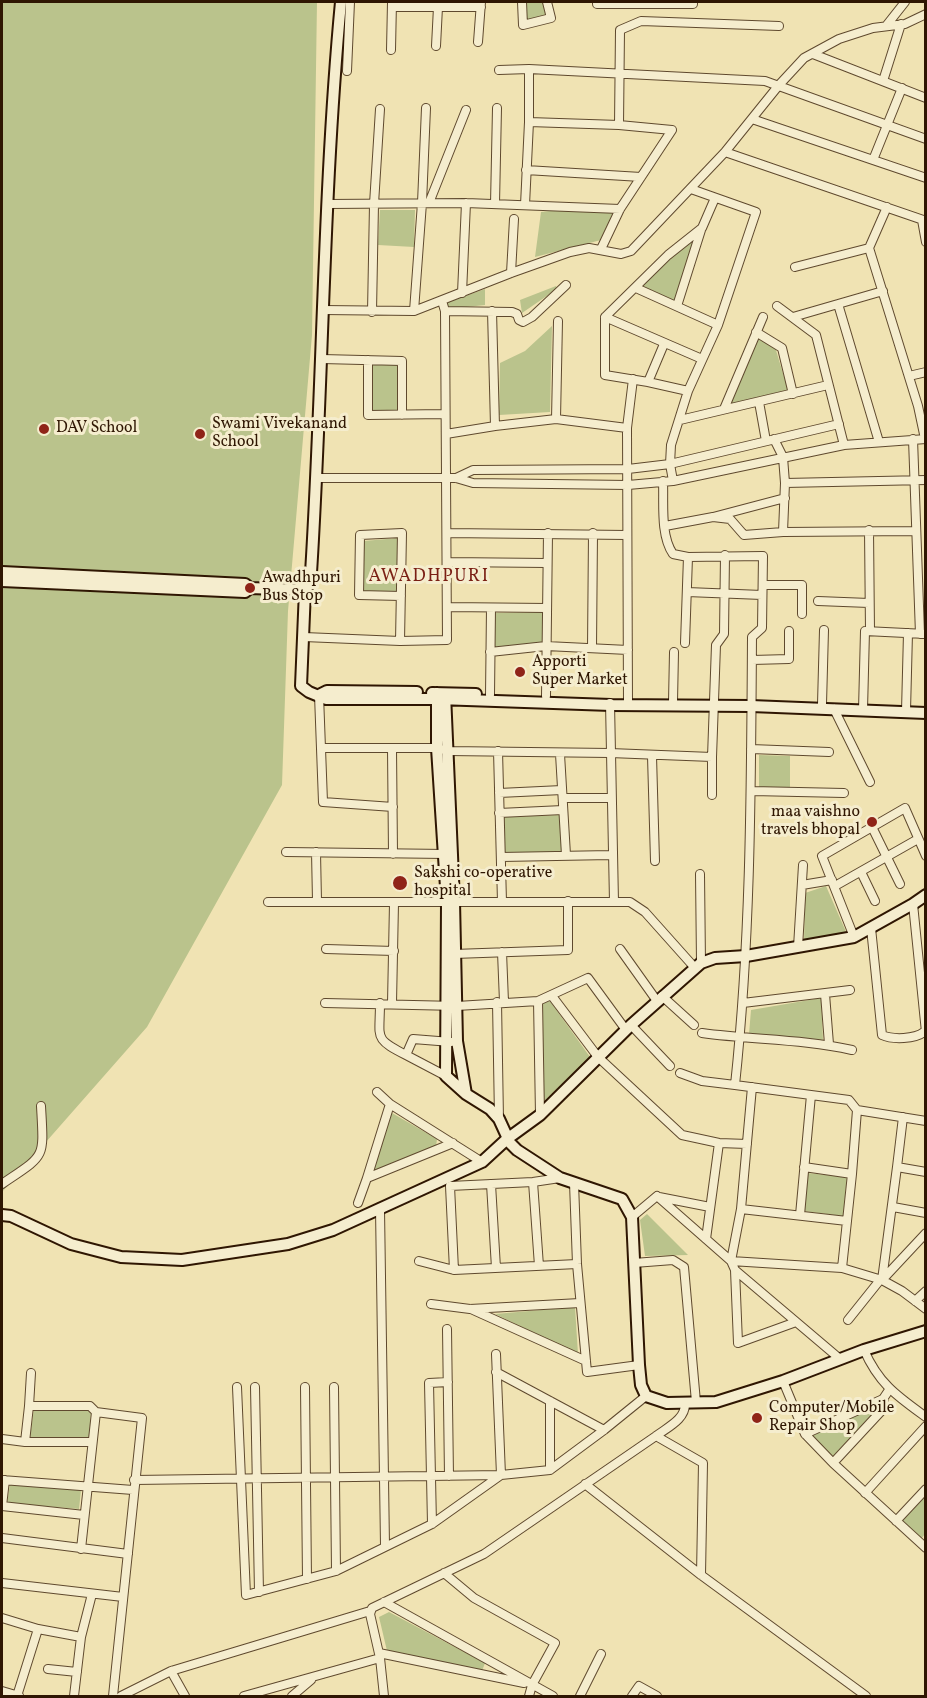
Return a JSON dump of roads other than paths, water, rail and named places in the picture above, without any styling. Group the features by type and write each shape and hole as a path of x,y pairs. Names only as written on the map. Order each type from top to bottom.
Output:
{"street":[{"path":"341,2 333,88 317,478 311,573 305,590 301,686 326,699 490,695 546,696 610,703"},
{"path":"347,71 350,2"},
{"path":"522,2 522,25 551,18 547,2"},
{"path":"597,2 597,4 645,2 693,4 693,2"},
{"path":"886,26 898,5 905,2"},
{"path":"391,50 392,4 438,7 482,4 478,42"},
{"path":"436,46 438,7"},
{"path":"323,310 414,311 570,252 601,249 621,254 631,251 725,152 804,58 839,39 901,24 926,14"},
{"path":"619,125 620,30 641,21 779,26"},
{"path":"883,81 901,24"},
{"path":"813,54 926,98"},
{"path":"525,205 529,69"},
{"path":"498,70 529,69 765,81 926,138"},
{"path":"873,160 902,88"},
{"path":"414,311 426,203 426,108"},
{"path":"495,204 497,108"},
{"path":"372,312 380,109"},
{"path":"426,203 466,110"},
{"path":"752,119 926,178"},
{"path":"529,122 619,125 672,130 620,209 601,249"},
{"path":"725,152 924,220 926,242"},
{"path":"526,170 640,177"},
{"path":"673,481 670,464 671,446 688,391 718,325 756,212 691,189"},
{"path":"677,306 702,228 715,198"},
{"path":"328,204 466,203 620,209"},
{"path":"462,293 466,203"},
{"path":"317,478 445,477 473,483 628,485 673,481 844,445 925,439 922,404 909,376 869,248 886,207"},
{"path":"511,273 514,219"},
{"path":"688,391 605,375 605,317 668,255 702,228"},
{"path":"795,267 869,248"},
{"path":"445,311 515,313 521,321 526,321 566,285"},
{"path":"636,288 718,325"},
{"path":"794,317 883,291"},
{"path":"304,637 400,641 447,640 445,311 442,301"},
{"path":"838,304 879,442"},
{"path":"777,306 816,334 844,445"},
{"path":"492,311 495,426"},
{"path":"605,317 702,359"},
{"path":"724,409 763,317"},
{"path":"556,419 558,321"},
{"path":"756,332 782,348 793,394"},
{"path":"648,382 664,344"},
{"path":"322,359 402,361 402,415"},
{"path":"368,360 368,415 445,414"},
{"path":"909,376 926,372"},
{"path":"628,703 627,428 633,379"},
{"path":"680,420 828,385"},
{"path":"759,402 770,440 783,457 785,483 783,532"},
{"path":"446,435 495,426 556,419 627,428"},
{"path":"456,478 473,470 628,469 670,464 839,424"},
{"path":"863,707 865,631 923,634 913,440"},
{"path":"785,483 926,480"},
{"path":"663,481 665,526 671,552 675,556 763,556 762,628 752,637 752,791 746,956 735,1085"},
{"path":"665,526 713,517 784,498"},
{"path":"713,517 730,519 744,535 869,530 916,531"},
{"path":"869,530 870,631"},
{"path":"400,641 401,596 402,533 360,535 359,595 401,596"},
{"path":"447,533 627,535"},
{"path":"546,696 548,533"},
{"path":"592,648 593,533"},
{"path":"712,795 716,645 724,634 725,555"},
{"path":"685,643 688,557"},
{"path":"447,562 547,563"},
{"path":"2,572 245,584 250,588 305,590"},
{"path":"2,581 245,592 250,588"},
{"path":"763,585 802,585 802,614"},
{"path":"687,592 762,596"},
{"path":"818,601 870,603"},
{"path":"447,607 547,608"},
{"path":"490,695 491,608"},
{"path":"822,704 824,630"},
{"path":"752,660 789,660 789,632"},
{"path":"906,709 908,633"},
{"path":"490,652 546,646 628,650"},
{"path":"673,702 674,652"},
{"path":"319,695 323,802 393,807"},
{"path":"442,696 714,705"},
{"path":"442,696 442,749 454,954 451,1042 446,1076"},
{"path":"610,703 611,855 614,902"},
{"path":"628,703 822,704 926,708"},
{"path":"751,704 834,709 863,707"},
{"path":"834,709 870,782"},
{"path":"906,709 926,712"},
{"path":"321,748 712,757"},
{"path":"392,749 393,854"},
{"path":"752,749 830,752"},
{"path":"498,751 502,902"},
{"path":"560,754 566,855"},
{"path":"652,756 655,861"},
{"path":"752,791 844,793"},
{"path":"499,793 562,794 610,798"},
{"path":"854,937 822,856 905,808 926,856"},
{"path":"499,813 563,810"},
{"path":"872,827 900,884"},
{"path":"802,885 834,883 861,872 918,839"},
{"path":"286,852 447,854"},
{"path":"316,852 317,901"},
{"path":"501,857 611,855"},
{"path":"798,947 803,865"},
{"path":"861,872 875,901"},
{"path":"698,966 700,874"},
{"path":"2,1215 11,1216 71,1244 121,1257 182,1260 288,1244 333,1230 450,1182 482,1162 507,1139 540,1115 628,1028 698,966 715,958 746,956 854,937 926,895"},
{"path":"454,954 568,950 568,901"},
{"path":"268,902 630,902 639,907 698,966"},
{"path":"450,902 452,1006"},
{"path":"392,1003 394,903"},
{"path":"871,928 882,1035 893,1038 916,1036 925,1032 922,964 913,904"},
{"path":"326,949 394,951"},
{"path":"620,949 660,998 694,1025"},
{"path":"499,1119 502,952"},
{"path":"325,1003 452,1006 538,1001 588,978 628,1028 670,1066"},
{"path":"742,1003 850,990"},
{"path":"825,994 829,1044"},
{"path":"552,996 598,1057 682,1135 719,1143 747,1144"},
{"path":"538,1001 540,1115"},
{"path":"380,1003 380,1038 384,1044 446,1076 466,1094 490,1109 499,1119 507,1139 517,1150 561,1178 622,1199 632,1217 639,1365 641,1385 646,1396 667,1403 716,1402 783,1381 864,1350 926,1331"},
{"path":"702,1033 829,1044 852,1050"},
{"path":"406,1055 412,1039 451,1042"},
{"path":"451,1042 466,1094"},
{"path":"680,1073 702,1081 849,1100 857,1110 926,1121"},
{"path":"731,1261 741,1209 752,1087"},
{"path":"377,1092 390,1104 482,1162"},
{"path":"800,1215 811,1095"},
{"path":"358,1203 390,1104"},
{"path":"2,1184 40,1155 43,1142 41,1106"},
{"path":"842,1268 857,1110"},
{"path":"881,1280 893,1207 903,1117"},
{"path":"367,1178 453,1143"},
{"path":"706,1239 719,1143"},
{"path":"804,1167 852,1174"},
{"path":"897,1167 926,1172"},
{"path":"450,1182 491,1184 561,1178"},
{"path":"450,1182 454,1270"},
{"path":"533,1182 539,1266"},
{"path":"574,1183 577,1264 587,1372 639,1365"},
{"path":"491,1184 496,1268"},
{"path":"657,1196 710,1207"},
{"path":"632,1217 657,1196"},
{"path":"657,1196 731,1261 735,1270 738,1342 796,1322"},
{"path":"893,1207 926,1213"},
{"path":"380,1209 385,1546"},
{"path":"741,1209 848,1221"},
{"path":"848,1320 881,1280 926,1233"},
{"path":"121,1696 171,1671 370,1611 484,1554 683,1416 691,1402 684,1267 673,1260 634,1263"},
{"path":"419,1261 454,1270 577,1264"},
{"path":"731,1261 842,1268 881,1280 926,1309"},
{"path":"735,1270 840,1359"},
{"path":"915,1301 926,1291"},
{"path":"430,1304 470,1309 580,1303"},
{"path":"470,1309 586,1361"},
{"path":"447,1329 449,1476"},
{"path":"864,1350 869,1362 889,1390 926,1418"},
{"path":"496,1354 501,1475"},
{"path":"496,1372 604,1430"},
{"path":"25,1442 31,1373"},
{"path":"783,1381 805,1434 865,1493 924,1544"},
{"path":"432,1524 429,1383 448,1382"},
{"path":"237,1387 246,1595 336,1570 432,1524 501,1475"},
{"path":"255,1387 259,1592"},
{"path":"304,1387 307,1579"},
{"path":"334,1387 336,1570"},
{"path":"805,1434 883,1399 889,1390"},
{"path":"134,1480 501,1475 550,1470 646,1396"},
{"path":"833,1463 885,1407 883,1399"},
{"path":"550,1401 550,1470"},
{"path":"29,1406 90,1406 96,1412 142,1418 113,1696"},
{"path":"81,1549 86,1486 96,1412"},
{"path":"865,1493 926,1426"},
{"path":"656,1436 703,1463 701,1575"},
{"path":"2,1439 25,1442 92,1442"},
{"path":"84,1515 2,1506 3,1480 133,1490"},
{"path":"585,1484 701,1575 866,1696"},
{"path":"896,1521 926,1489"},
{"path":"2,1538 128,1554"},
{"path":"444,1573 474,1598 555,1643 532,1685 529,1696"},
{"path":"2,1583 123,1598"},
{"path":"74,1696 81,1637 92,1594"},
{"path":"384,1602 553,1696"},
{"path":"370,1611 384,1696"},
{"path":"2,1618 38,1629 81,1637"},
{"path":"2,1692 18,1696 38,1629"},
{"path":"580,1696 601,1654"},
{"path":"244,1696 314,1677 379,1655 532,1685"},
{"path":"48,1669 77,1672"},
{"path":"171,1671 185,1696"},
{"path":"292,1696 314,1677"},
{"path":"632,1696 639,1686 657,1696"}],"place":[{"name":"DAV School","path":"44,429"},
{"name":"Swami Vivekanand School","path":"200,434"},
{"name":"Awadhpuri Bus Stop","path":"250,588"},
{"name":"Apporti Super Market","path":"520,672"},
{"name":"maa vaishno travels bhopal","path":"872,822"},
{"name":"Sakshi co-operative hospital","path":"400,883"},
{"name":"Computer/Mobile Repair Shop","path":"757,1418"}],"district":[{"name":"AWADHPURI","path":"429,578"}]}
